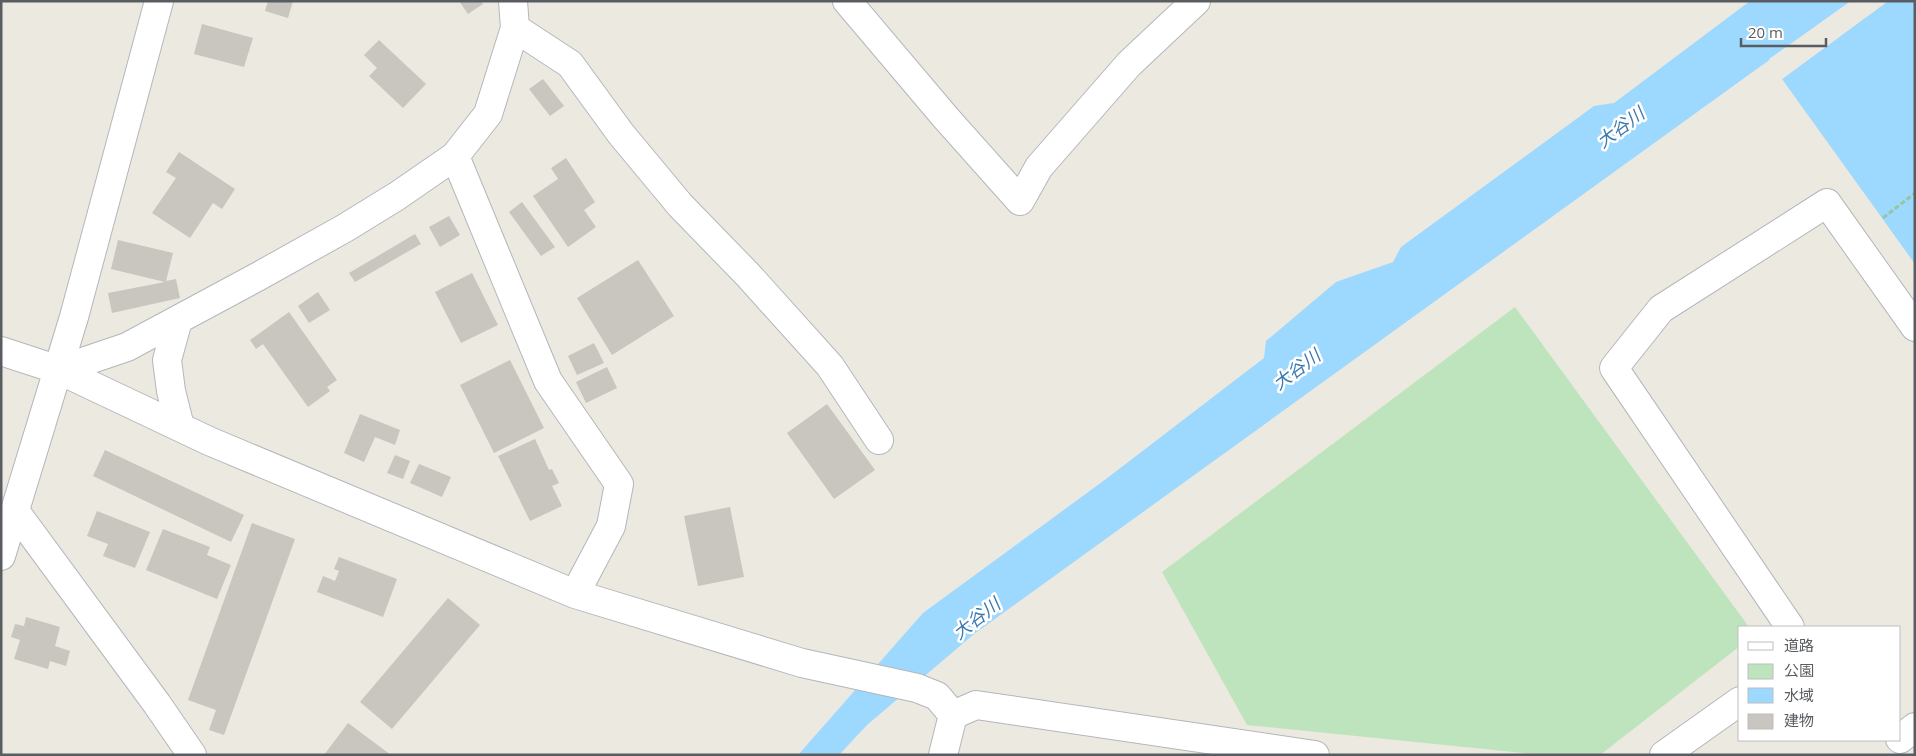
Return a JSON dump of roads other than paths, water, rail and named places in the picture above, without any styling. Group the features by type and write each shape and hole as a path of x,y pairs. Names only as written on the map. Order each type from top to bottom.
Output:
{"street":[{"path":"1,556 59,370 159,1"},
{"path":"59,370 127,347 178,320 345,228 397,196 455,156 488,114 515,28 513,1"},
{"path":"847,1 946,118 1020,201 1039,167 1129,64 1196,1"},
{"path":"515,28 570,64 621,134 680,205 748,275 830,366 880,440"},
{"path":"455,156 548,381 619,484 611,526 575,594"},
{"path":"1789,626 1614,368 1661,309 1827,203 1915,328"},
{"path":"178,320 167,360 171,392 180,427"},
{"path":"1,351 59,370 218,445 575,594 802,663 917,688 945,705 976,705 1316,755"},
{"path":"15,511 189,754"},
{"path":"1664,755 1738,702"},
{"path":"943,755 945,705"},
{"path":"1901,737 1915,727"}],"water":[{"name":"大谷川","path":"1750,1 1851,1 974,634 867,725 839,755 798,755 923,613 1106,479 1264,358 1266,341 1336,282 1393,262 1401,247 1594,106 1614,103"},
{"path":"1888,1 1915,1 1915,264 1782,79"}]}
